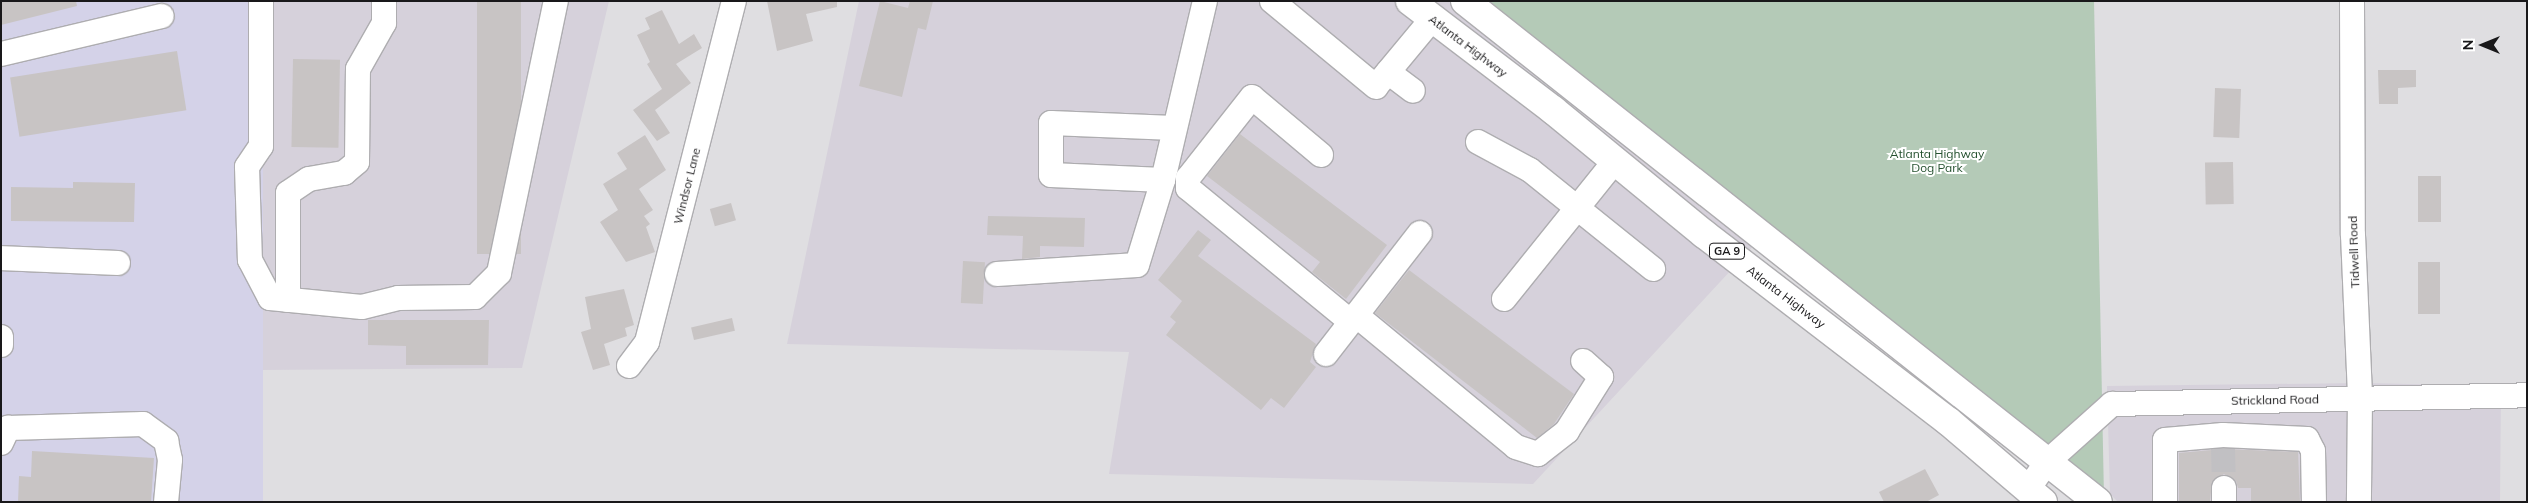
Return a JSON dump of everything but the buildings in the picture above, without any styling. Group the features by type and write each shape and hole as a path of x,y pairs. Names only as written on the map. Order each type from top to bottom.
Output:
{"main road":[{"name":"Atlanta Highway","path":"1410,1 1615,161 1704,234 1948,421 2036,495"},
{"name":"GA 9","path":"1465,1 2046,463 2098,502"}],"street":[{"path":"261,1 261,146 247,167 250,260 270,298 362,307 398,298 475,298 499,273 556,1"},
{"path":"288,300 288,193 308,179 344,173 357,162 358,69 384,23 384,1"},
{"name":"Windsor Lane","path":"629,366 647,342 734,1"},
{"path":"997,274 1137,265 1163,180 1205,1"},
{"path":"1272,1 1381,81 1413,92"},
{"name":"Tidwell Road","path":"2352,1 2353,235 2360,398 2360,502"},
{"path":"1,54 162,16"},
{"path":"1381,81 1432,19"},
{"path":"1321,155 1252,97 1188,178 1188,188 1516,447 1538,454 1567,431 1601,377 1583,361"},
{"path":"1163,180 1051,175 1051,123 1174,128"},
{"path":"1478,142 1530,170 1653,269"},
{"path":"1504,299 1615,161"},
{"path":"1326,354 1420,233"},
{"path":"1,258 118,263"},
{"path":"1,337 1,345"},
{"name":"Strickland Road","path":"2036,495 2046,463 2112,404 2527,395"},
{"path":"2222,401 2223,442"},
{"path":"1,443 8,428 143,424 166,441 170,460 166,502"},
{"path":"2165,502 2165,440 2223,442 2307,439 2313,451 2314,502"}],"shaded area":[{"path":"1,1 263,1 263,502 1,502"},
{"path":"263,1 609,1 522,368 262,370"},
{"path":"859,1 1480,1 1770,228 1533,484 1109,474 1129,352 787,344"},
{"path":"2362,383 2501,386 2500,502 2118,502 2110,494 2107,386"}],"green space":[{"name":"Atlanta Highway Dog Park","path":"1477,1 2094,1 2104,497"}],"tunnel":[{"path":"2223,448 2224,488"}]}
